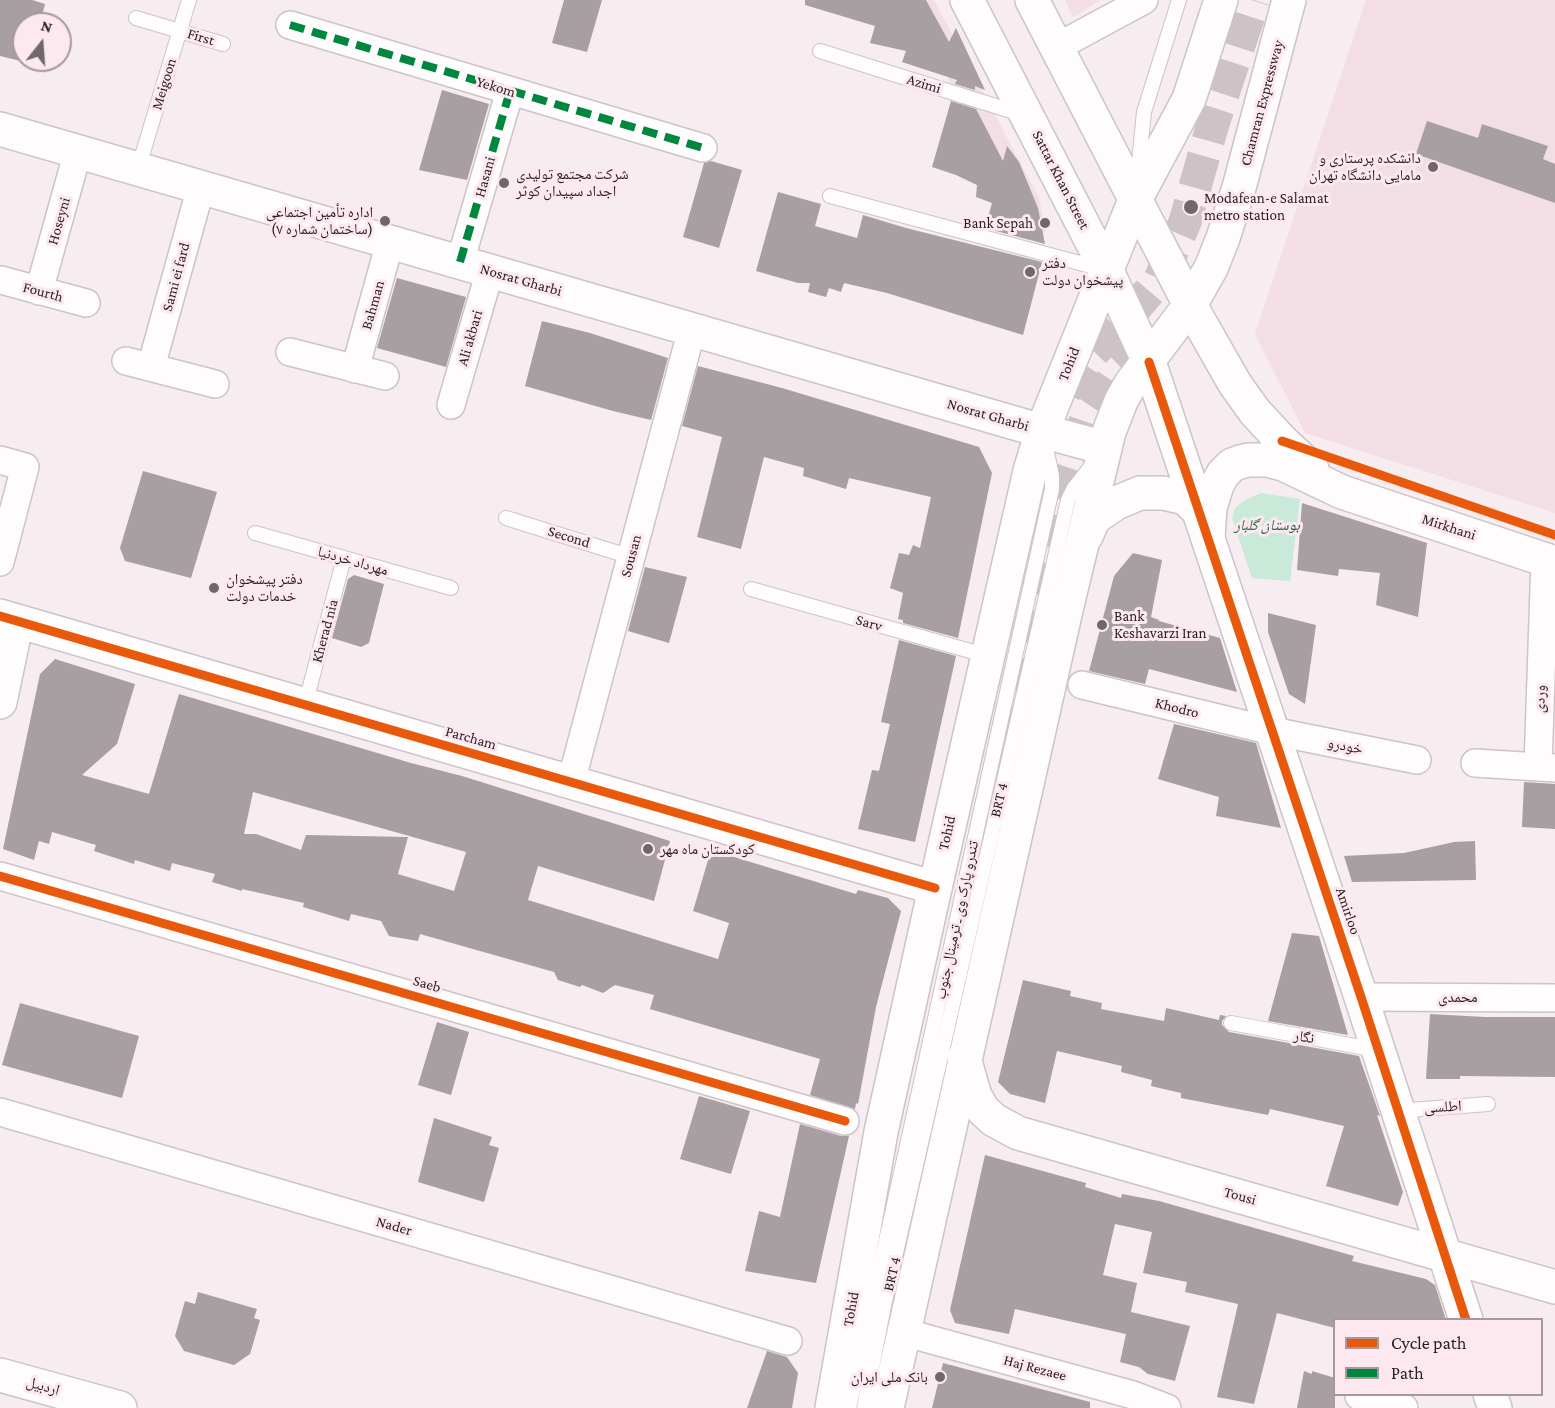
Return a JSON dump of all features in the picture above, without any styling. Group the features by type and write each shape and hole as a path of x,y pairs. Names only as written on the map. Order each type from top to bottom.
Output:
{"main road":[{"name":"Sattar Khan Street","path":"967,0 1107,271 1149,362 1204,525"},
{"path":"1032,0 1190,305 1235,384 1255,412 1294,454 1342,492"},
{"path":"1135,200 1189,99 1221,0"},
{"name":"Chamran Expressway","path":"1190,305 1211,268 1226,227 1240,184 1290,0"},
{"name":"Nosrat Gharbi","path":"0,129 1105,448"},
{"name":"Tohid","path":"832,1408 844,1353 881,1132 934,888 1028,482 1042,431 1135,200"},
{"path":"887,1408 964,1058 1105,448 1121,401 1130,385 1190,305"},
{"path":"1204,525 1223,474 1232,465 1248,460 1267,460 1283,464 1342,492"},
{"path":"1083,543 1094,518 1116,503 1140,493 1162,492 1185,498 1204,525"},
{"name":"Mirkhani","path":"1342,492 1550,561"},
{"name":"Amirloo","path":"1204,525 1465,1318"},
{"path":"0,702 8,618"},
{"name":"Parcham","path":"8,618 934,888"},
{"name":"Tousi","path":"964,1058 975,1096 983,1110 994,1120 1018,1132 1555,1287"},
{"name":"اردبیل","path":"0,1375 120,1408"}],"street":[{"path":"1057,47 1144,0"},
{"name":"Yekom","path":"290,25 703,148"},
{"name":"Hasani","path":"475,266 510,91"},
{"name":"Hoseyni","path":"39,291 78,151"},
{"name":"Sami ei fard","path":"201,187 139,364 215,384"},
{"name":"Bahman","path":"355,369 390,242"},
{"name":"Ali akbari","path":"451,405 475,266"},
{"name":"Fourth","path":"1,280 86,303"},
{"name":"Sousan","path":"571,782 692,329"},
{"path":"290,352 385,376"},
{"path":"0,460 25,467 0,562"},
{"name":"وردی","path":"1475,763 1546,767 1550,561"},
{"name":"Khodro","path":"1082,685 1272,731"},
{"name":"خودرو","path":"1272,731 1417,760"},
{"name":"Saeb","path":"0,876 845,1121"},
{"name":"محمدی","path":"1361,997 1555,998"},
{"name":"Nader","path":"0,1112 788,1341"},
{"name":"Haj Rezaee","path":"903,1332 1133,1395 1167,1408"},
{"path":"1359,1396 1404,1408"}],"lane":[{"name":"Meigoon","path":"138,169 189,0"},
{"path":"1135,200 1144,112 1179,0"},
{"path":"136,18 180,31"},
{"name":"First","path":"180,31 223,44"},
{"name":"Azimi","path":"820,51 1028,117"},
{"path":"830,196 1107,271"},
{"name":"تندرو پارک وی ـ ترمینال جنوب","path":"849,1408 1052,489 1052,476 1042,431"},
{"name":"BRT 4","path":"864,1408 888,1290 1068,500 1074,488 1105,448"},
{"name":"Second","path":"506,518 631,557"},
{"name":"مهرداد خردنیا","path":"255,533 451,588"},
{"name":"Kherad nia","path":"305,705 344,558"},
{"name":"Sarv","path":"751,589 988,656"},
{"name":"نگار","path":"1231,1023 1377,1050"},
{"name":"اطلسی","path":"1397,1111 1488,1104"}],"shaded area":[{"path":"907,0 934,0 1039,198 1046,231 1033,240"},
{"path":"1065,0 1101,0 1073,17"},
{"name":"دانشکده پرستاری و مامایی دانشگاه تهران","path":"1366,0 1555,0 1555,513 1305,433 1255,334"}],"green space":[{"name":"بوستان گلبار","path":"1261,493 1300,499 1290,581 1252,578 1232,518 1235,508 1245,500"}],"building":[{"path":"0,0 32,0 45,4 43,12 12,12 12,59 0,56"},
{"path":"564,0 602,0 587,52 552,43"},
{"path":"805,0 926,0 949,42 956,28 985,90 975,86 975,90 955,84 957,80 902,62 906,51 870,43 875,26 805,5"},
{"path":"442,90 489,104 467,180 419,170"},
{"path":"951,101 976,109 1003,161 1007,146 1019,162 1038,208 1045,244 985,228 992,203 976,197 977,185 932,167"},
{"path":"1427,121 1478,138 1482,124 1548,146 1543,159 1555,164 1555,203 1416,154"},
{"path":"711,161 742,170 719,248 683,237 704,163"},
{"path":"778,192 821,204 815,226 857,238 863,215 1042,262 1023,335 887,293 844,283 841,292 829,288 826,297 808,292 810,283 798,283 756,271"},
{"path":"397,278 466,297 446,367 377,348"},
{"path":"542,321 590,333 668,358 651,420 525,386"},
{"path":"698,366 782,388 979,447 992,473 958,638 903,623 903,620 898,619 903,593 890,588 899,553 909,555 913,545 920,548 931,497 849,478 846,489 803,476 804,468 764,457 741,549 697,537 722,437 682,426"},
{"path":"143,471 217,492 191,578 125,561 120,548"},
{"path":"1302,503 1427,543 1418,617 1376,605 1380,573 1339,569 1338,576 1297,570"},
{"path":"1133,553 1162,560 1151,617 1220,638 1237,692 1149,669 1145,684 1089,671 1114,576"},
{"path":"645,567 687,577 669,643 628,631"},
{"path":"354,575 384,584 369,643 361,647 332,638 348,579"},
{"path":"1268,613 1316,625 1305,704 1289,694 1268,632"},
{"path":"899,640 956,656 915,842 858,829 872,770 879,771 890,724 881,722"},
{"path":"55,659 135,684 117,744 82,775 149,794 179,694 462,776 670,841 654,901 538,866 528,900 718,959 729,923 693,911 711,850 856,894 858,890 888,898 901,911 876,1007 858,1104 856,1103 855,1109 810,1095 820,1059 650,1009 654,995 615,985 603,993 582,985 580,987 558,980 554,972 420,934 418,941 389,936 381,921 351,914 349,921 303,907 304,903 242,889 242,891 212,882 215,874 172,863 170,871 135,860 134,864 94,851 96,845 52,832 49,844 39,841 34,860 3,849 40,674","holes":["253,792 466,852 454,891 398,874 408,837 306,835 301,850 256,834 244,834"]},
{"path":"1174,724 1256,743 1281,828 1216,816 1219,797 1158,779"},
{"path":"1524,782 1555,784 1555,829 1522,827"},
{"path":"1475,841 1476,880 1352,882 1344,856 1404,853 1454,842"},
{"path":"1292,933 1319,936 1348,1035 1268,1021"},
{"path":"1023,980 1071,991 1070,996 1102,1003 1101,1009 1164,1021 1166,1008 1219,1020 1220,1015 1226,1016 1222,1025 1229,1032 1359,1056 1403,1192 1398,1206 1326,1186 1344,1126 1270,1109 1268,1115 1181,1098 1181,1093 1151,1086 1152,1080 1121,1072 1122,1066 1057,1051 1045,1103 1010,1094 998,1082"},
{"path":"20,1003 139,1036 122,1098 2,1065"},
{"path":"1430,1014 1555,1017 1555,1077 1460,1076 1460,1079 1426,1079"},
{"path":"437,1022 469,1032 451,1095 418,1085"},
{"path":"699,1096 750,1111 731,1174 680,1159"},
{"path":"434,1118 492,1137 489,1145 499,1148 484,1202 418,1182"},
{"path":"800,1124 841,1136 849,1136 816,1283 745,1271 759,1211 780,1217"},
{"path":"985,1155 1086,1183 1085,1187 1121,1198 1122,1194 1159,1201 1354,1256 1352,1261 1426,1279 1435,1285 1445,1318 1333,1318 1333,1327 1277,1313 1254,1404 1217,1397 1238,1304 1185,1292 1187,1282 1143,1273 1152,1232 1115,1224 1103,1275 1137,1283 1131,1312 1190,1326 1175,1381 1148,1374 1139,1367 1120,1362 1126,1334 1015,1309 1009,1334 955,1323 950,1310"},
{"path":"198,1292 257,1309 254,1318 260,1320 250,1354 234,1365 184,1351 175,1336 185,1301 195,1304"},
{"path":"767,1351 787,1357 798,1373 792,1408 747,1408"},
{"path":"943,1363 1090,1402 1090,1408 932,1408"},
{"path":"1304,1371 1333,1377 1335,1408 1297,1408"}],"tunnel":[{"path":"1065,391 1086,360 1160,279 1185,222 1212,127 1254,0"},
{"path":"974,882 1039,588 1068,470 1086,419 1117,372 1156,334"}],"marked path":[{"path":"290,25 703,148"},
{"path":"460,262 510,91"}],"cycle path":[{"path":"1149,362 1465,1318"},
{"path":"1282,441 1555,535"},
{"path":"0,616 935,888"},
{"path":"0,876 845,1121"}],"place":[{"name":"دانشکده پرستاری و مامایی دانشگاه تهران","path":"1433,167"},
{"name":"شرکت مجتمع تولیدی اجداد سپیدان کوثر","path":"504,183"},
{"name":"Modafean-e Salamat metro station","path":"1191,207"},
{"name":"اداره تأمین اجتماعی (ساختمان شماره ۷)","path":"385,221"},
{"name":"Bank Sepah","path":"1045,223"},
{"name":"دفتر پیشخوان دولت","path":"1030,272"},
{"name":"دفتر پیشخوان خدمات دولت","path":"214,588"},
{"name":"Bank Keshavarzi Iran","path":"1102,625"},
{"name":"کودکستان ماه مهر","path":"648,849"},
{"name":"بانک ملی ایران","path":"940,1377"}]}
